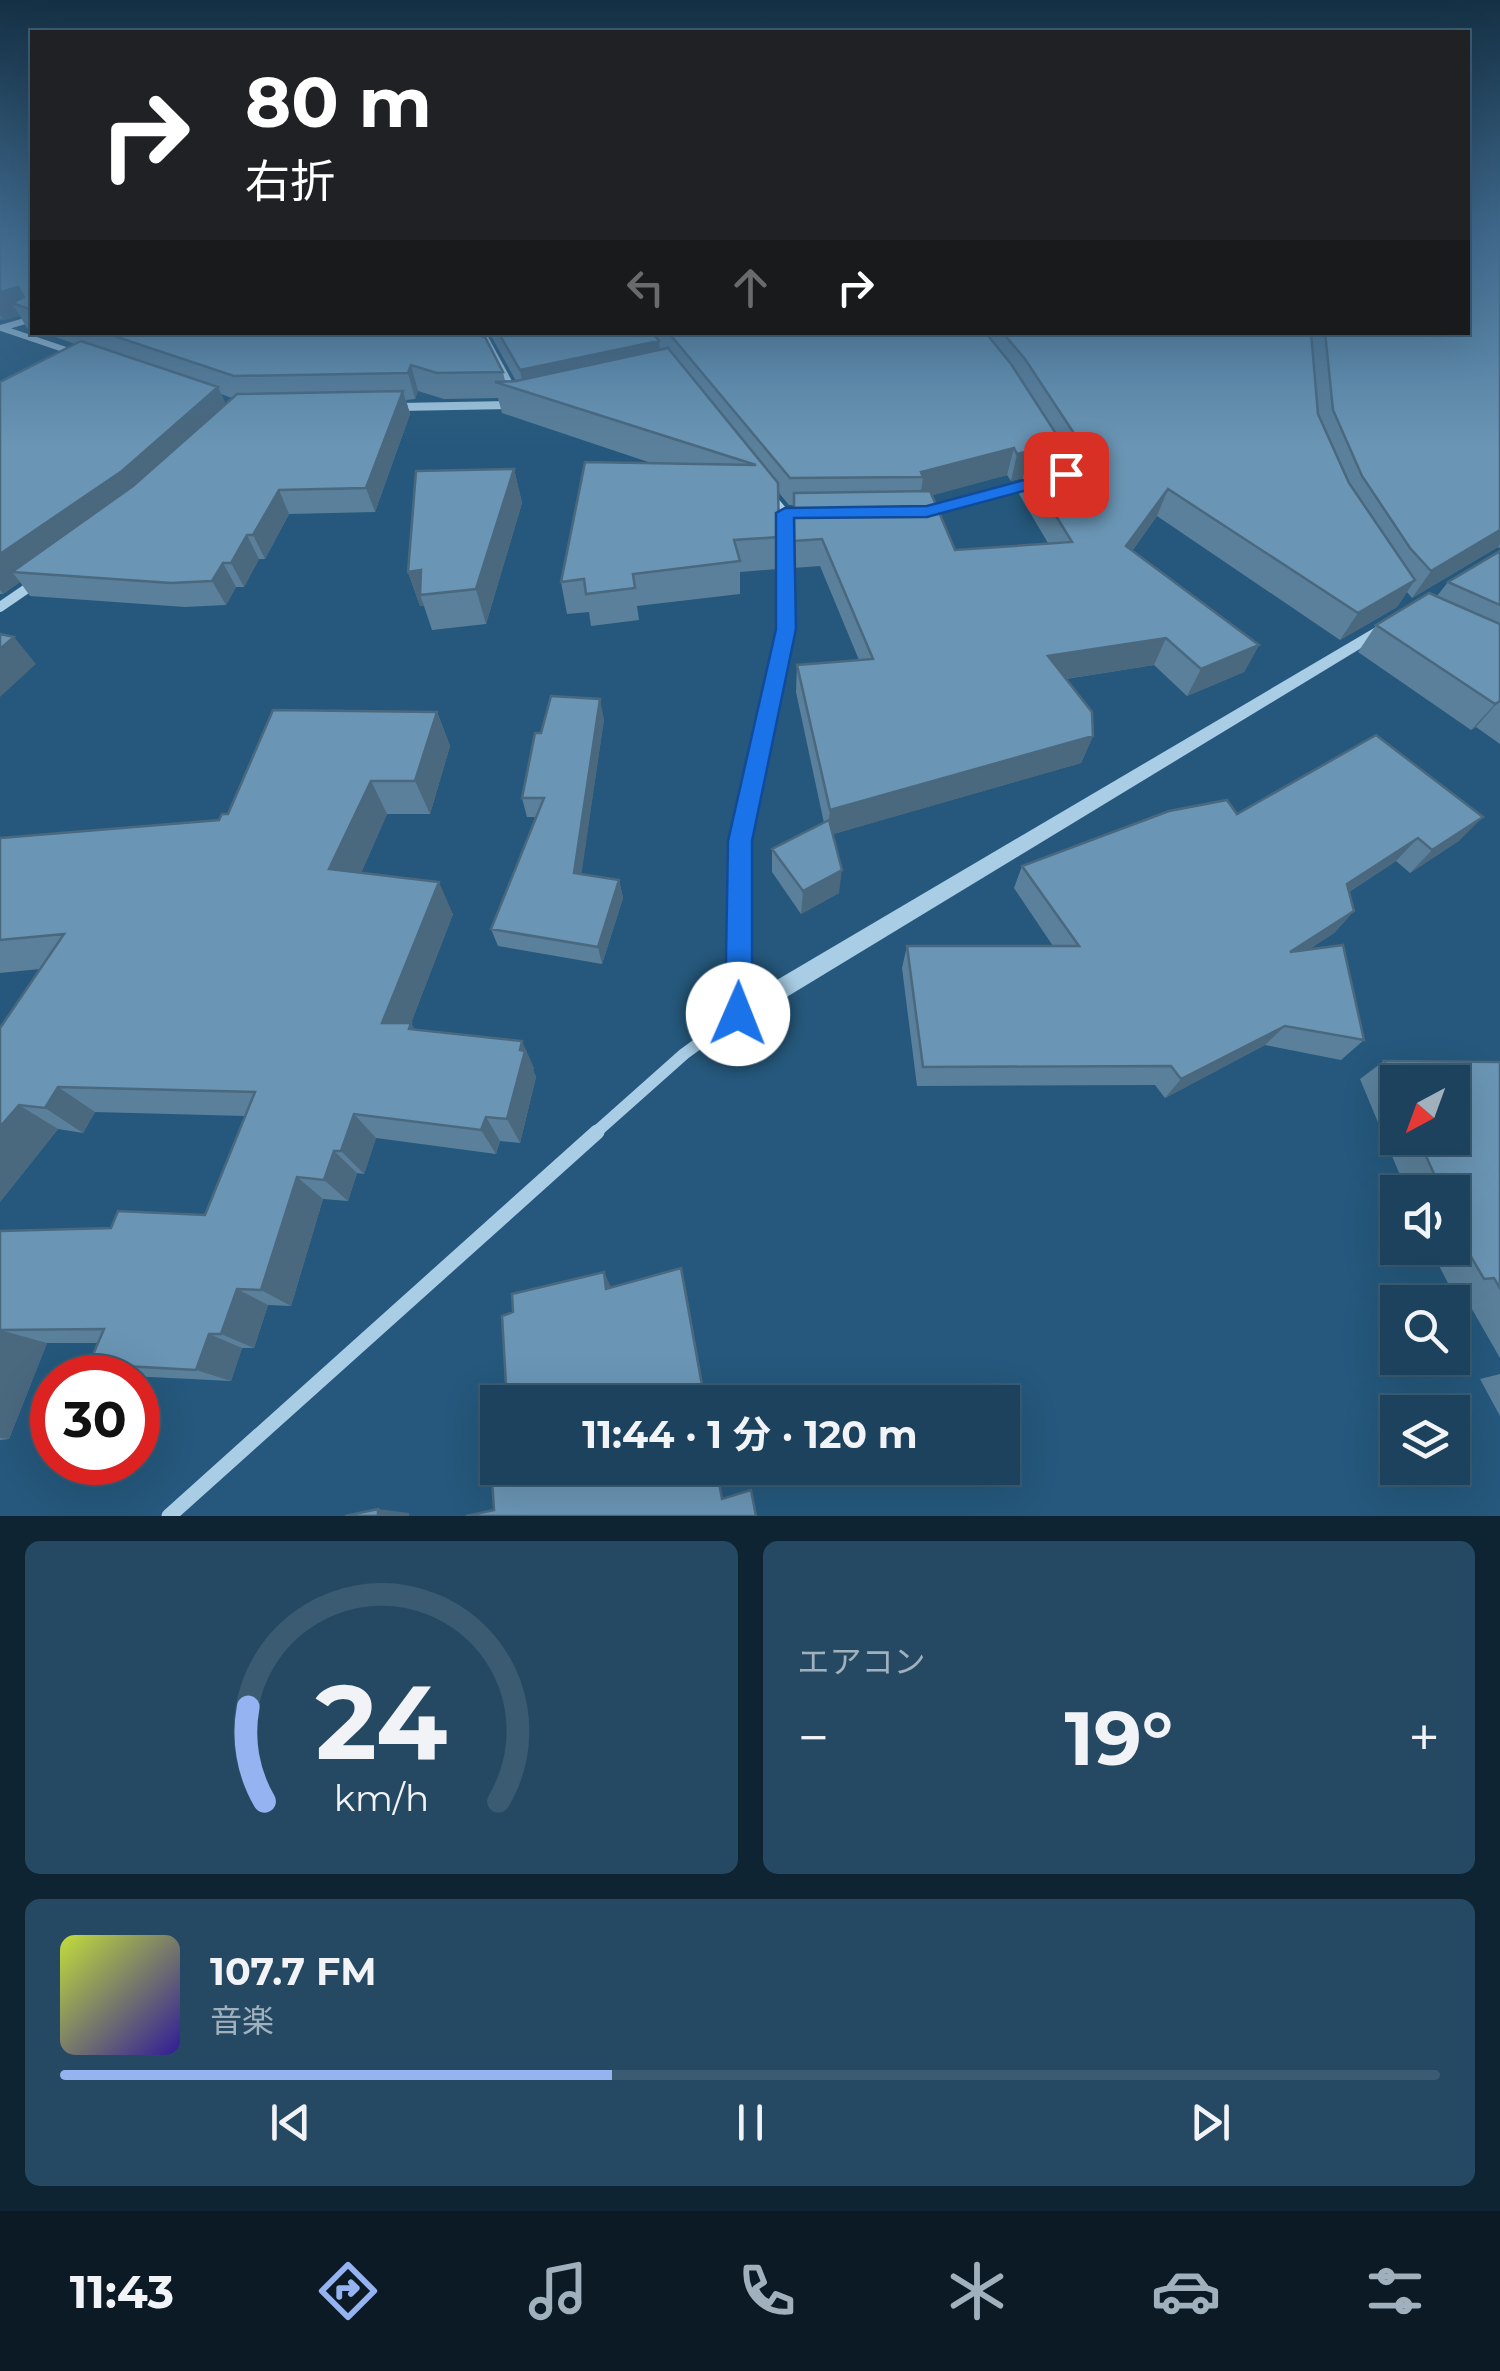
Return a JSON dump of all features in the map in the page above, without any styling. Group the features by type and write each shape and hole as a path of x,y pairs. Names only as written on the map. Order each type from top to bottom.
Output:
{"street":[{"path":"30,320 0,328 94,360"},
{"path":"383,407 521,405 484,335"},
{"path":"478,352 496,357"},
{"path":"909,512 927,511 1047,479"},
{"path":"738,1014 740,841 786,629 785,513 763,485"},
{"path":"785,513 803,513"},
{"path":"0,607 47,573"},
{"path":"168,1516 684,1054 738,1014 1411,610"}],"building":[{"path":"1470,306 1500,306 1500,530 1431,571 1410,548 1362,476 1333,410 1325,335 1470,335"},
{"path":"111,335 478,335 485,337 503,372 437,373 411,365 408,373 234,376"},
{"path":"500,335 654,335 659,341 520,370"},
{"path":"671,335 987,335 1062,443 1017,454 1014,448 921,472 923,477 790,478"},
{"path":"1005,335 1311,335 1318,414 1349,483 1415,580 1358,613 1168,489 1126,546 1259,645 1201,669 1166,638 1048,656 1092,712 1093,736 830,810 797,665 873,659 822,539 794,541 794,493 930,491 955,550 1072,542 1026,467 1077,454 1081,444"},
{"path":"81,341 218,387 122,471 0,554 0,382"},
{"path":"668,348 778,483 779,537 734,540 740,561 633,574 635,588 586,594 584,579 561,582 585,462 756,465 495,382 516,381"},
{"path":"403,391 366,488 279,490 253,535 247,535 231,563 223,563 212,581 171,583 12,572 133,486 237,394"},
{"path":"514,469 476,589 420,595 421,570 408,572 416,471"},
{"path":"1500,551 1500,605 1448,582"},
{"path":"1429,593 1500,624 1500,701 1495,704 1376,625"},
{"path":"0,634 14,637 0,649"},
{"path":"551,696 600,699 574,873 619,880 598,947 491,929 544,798 522,798 535,733 541,733"},
{"path":"273,710 437,712 415,781 371,781 329,869 439,882 382,1023 411,1023 409,1029 522,1041 520,1050 525,1051 507,1119 486,1117 481,1130 354,1114 341,1151 334,1151 324,1180 297,1177 261,1290 237,1289 221,1334 209,1334 196,1370 160,1368 160,1355 93,1355 104,1329 0,1330 0,1231 111,1228 118,1211 205,1215 255,1092 58,1087 45,1108 19,1105 0,1127 0,1028 64,934 0,940 0,838 219,820 222,814 228,814"},
{"path":"1376,735 1483,817 1432,850 1418,838 1347,884 1354,911 1290,952 1343,945 1364,1040 1285,1026 1181,1079 1171,1066 923,1067 907,946 1079,946 1022,866 1169,811 1227,800 1237,814"},
{"path":"829,820 842,870 803,891 772,849"},
{"path":"1384,1061 1500,1062 1500,1288 1494,1278 1484,1279 1470,1255 1470,1175 1434,1175 1426,1155 1470,1155 1470,1065 1386,1065"},
{"path":"681,1268 702,1385 506,1385 502,1316 513,1312 512,1294 604,1272 606,1289"},
{"path":"492,1485 719,1485 722,1499 751,1490 756,1516 466,1516 494,1510"},
{"path":"378,1509 378,1516 345,1516"}],"route":[{"path":"738,1014 740,841 786,629 785,513 927,511 1066,474"}]}
